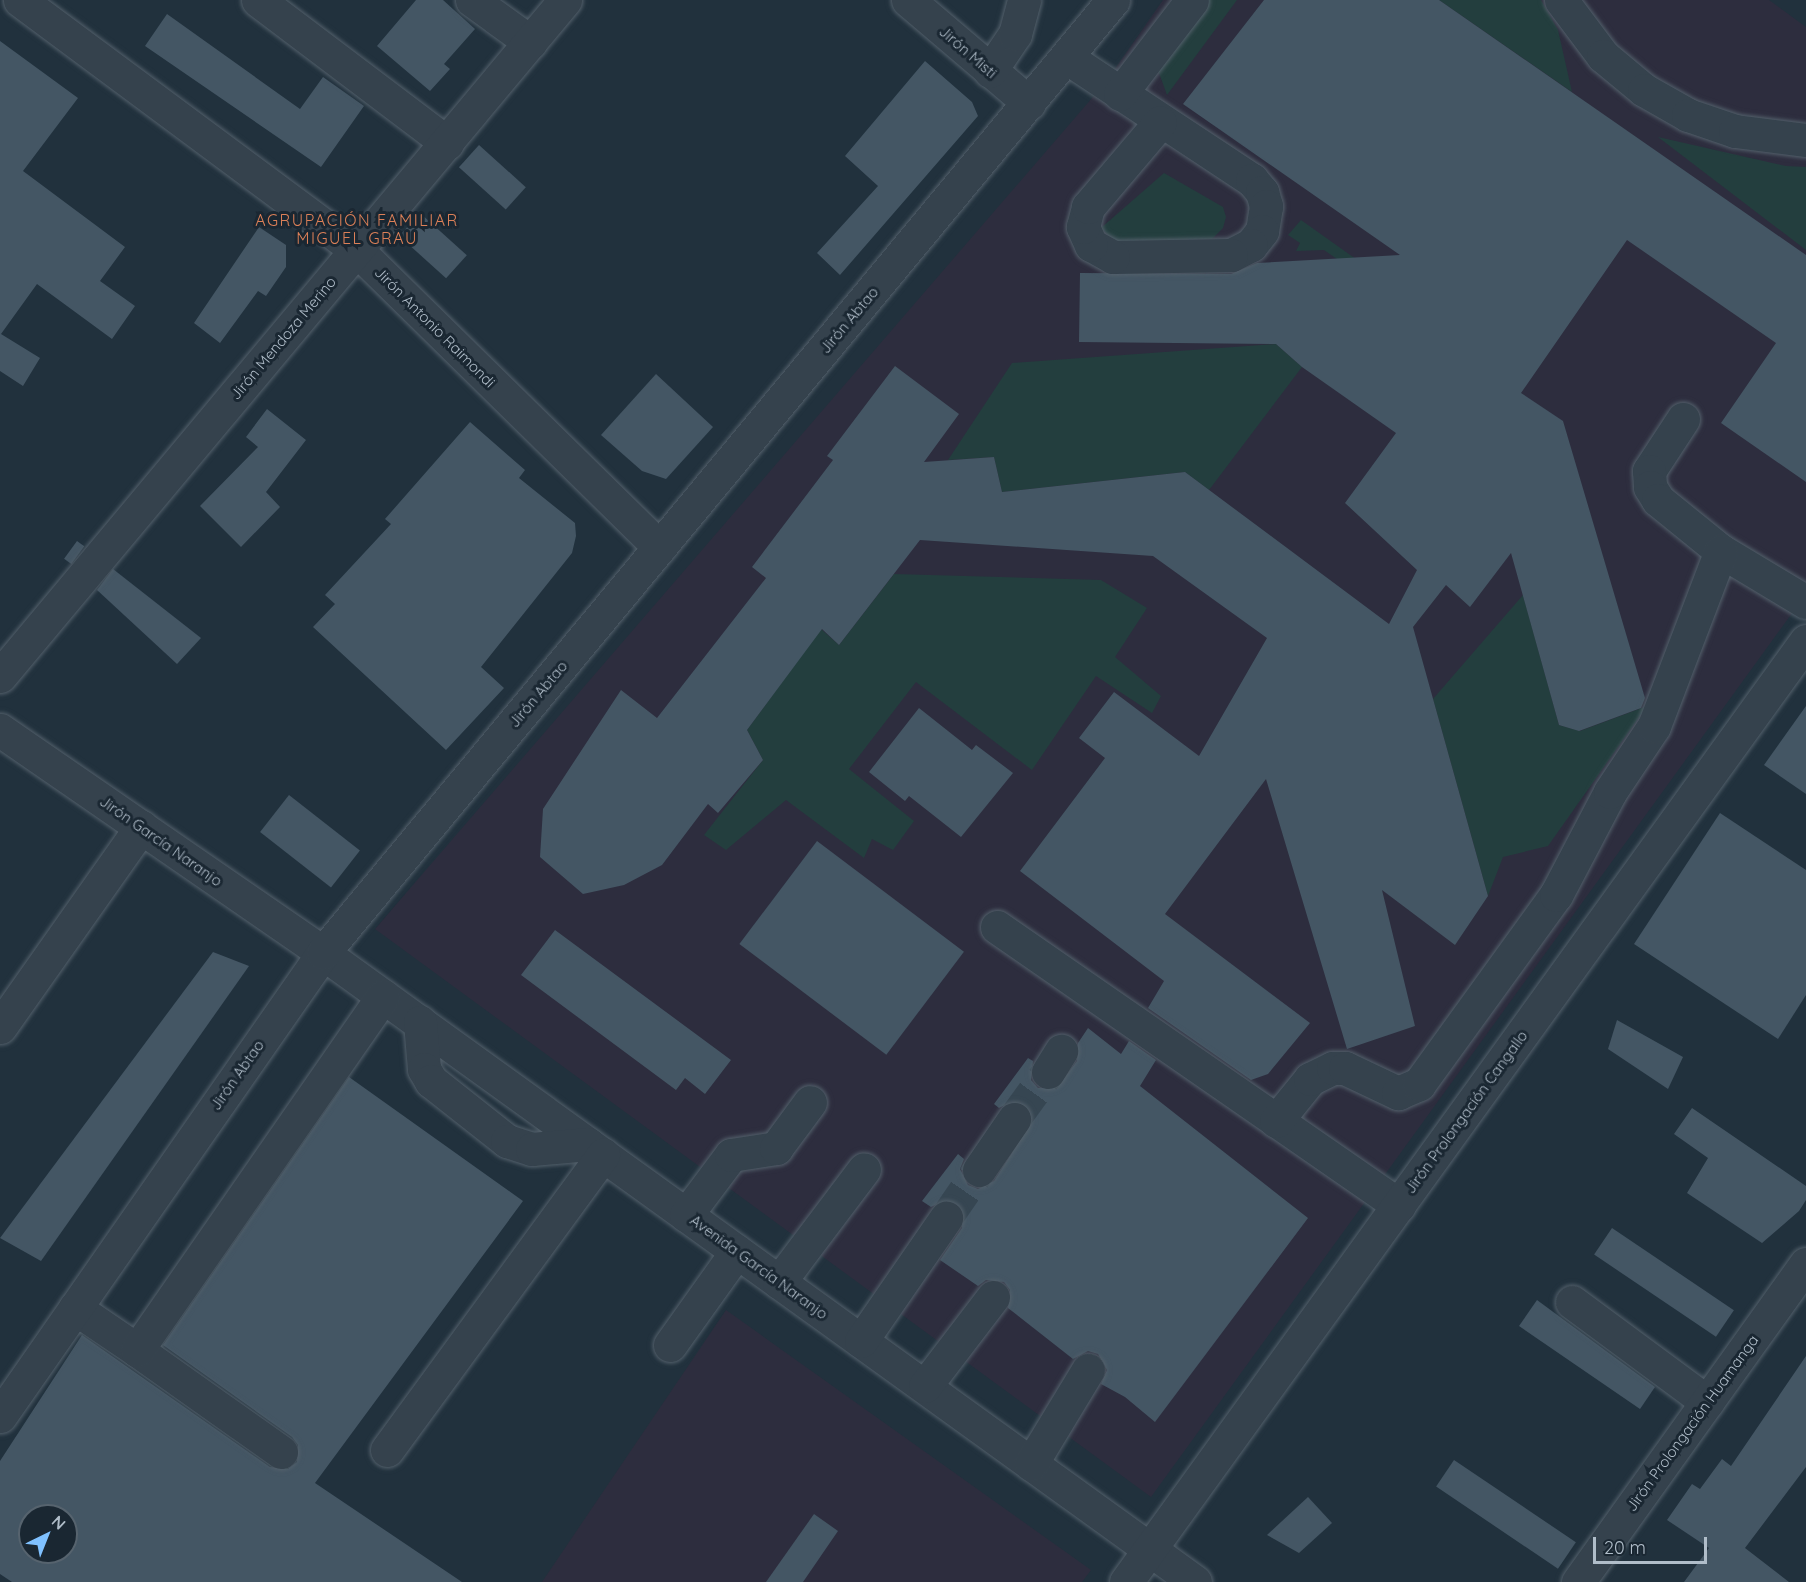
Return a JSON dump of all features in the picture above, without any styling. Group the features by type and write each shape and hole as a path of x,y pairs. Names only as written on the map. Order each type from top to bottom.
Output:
{"street":[{"name":"Jirón Antonio Raimondi","path":"20,0 357,250 659,547"},
{"path":"258,0 447,143"},
{"path":"472,0 530,42"},
{"name":"Jirón Mendoza Merino","path":"0,676 565,0"},
{"name":"Jirón Misti","path":"908,0 1029,103"},
{"path":"990,71 1015,34 1024,0"},
{"name":"Jirón Abtao","path":"0,1416 323,953 1113,0"},
{"path":"1120,94 1192,0"},
{"path":"1561,0 1603,56 1653,95 1688,115 1735,131 1806,140"},
{"path":"1066,57 1160,122 1252,180 1262,192 1266,219 1257,238 1242,251 1220,256 1113,257 1091,245 1083,227 1088,207 1160,122"},
{"path":"1683,419 1649,471 1650,487 1668,511 1721,551 1806,602"},
{"path":"1276,1120 1310,1079 1326,1069 1345,1068 1398,1093 1419,1084 1556,895 1610,792 1654,726 1721,551"},
{"name":"Jirón Prolongación Cangallo","path":"1126,1582 1806,641"},
{"name":"Jirón García Naranjo","path":"0,730 323,953"},
{"path":"0,1027 141,827"},
{"path":"997,927 1399,1205"},
{"name":"Avenida García Naranjo","path":"323,953 1195,1582"},
{"path":"137,1350 383,996"},
{"path":"420,1022 424,1069 431,1081 507,1141 532,1149 596,1149"},
{"path":"686,1215 731,1155 776,1148 810,1102"},
{"path":"979,1170 1014,1119"},
{"path":"387,1450 596,1149"},
{"path":"779,1282 864,1169"},
{"path":"861,1341 946,1218"},
{"path":"670,1345 737,1251"},
{"name":"Jirón Prolongación Huamanga","path":"1578,1582 1806,1264"},
{"path":"925,1386 993,1297"},
{"path":"1572,1302 1707,1402"},
{"path":"75,1308 281,1452"},
{"path":"1031,1464 1088,1370"}],"shaded area":[{"path":"1163,0 1769,0 1806,27 1806,594 1151,1497 375,929 1105,83"},
{"path":"726,1310 1091,1570 1082,1582 542,1582"}],"green space":[{"path":"1200,0 1237,0 1167,95 1154,59"},
{"path":"1439,0 1541,0 1558,30 1572,92"},
{"path":"1658,137 1786,166 1806,167 1806,250"},
{"path":"1164,173 1223,207 1226,217 1223,228 1212,239 1115,242 1101,228"},
{"path":"1301,220 1422,306 1417,315 1324,250 1296,251 1300,243 1288,235"},
{"path":"1276,344 1302,367 1209,490 1185,472 1002,492 994,457 948,460 1012,363"},
{"path":"894,574 1101,580 1147,608 1115,657 1161,696 1152,713 1096,676 1032,770 916,682 849,769 914,821 893,850 872,839 864,858 786,800 726,850 704,835 763,760 747,730 821,629 839,645"},
{"path":"1523,595 1559,725 1580,731 1647,706 1548,846 1503,857 1488,896 1433,699"}],"building":[{"path":"416,0 443,0 475,29 444,64 450,69 430,91 377,46"},
{"path":"1264,0 1439,0 1806,255 1806,482 1721,423 1776,343 1627,240 1521,393 1563,421 1645,698 1641,708 1579,731 1559,725 1511,553 1470,607 1446,585 1413,627 1488,896 1455,945 1382,890 1415,1026 1347,1049 1266,779 1165,914 1310,1023 1268,1074 1251,1080 1148,1008 1164,981 1020,871 1105,758 1079,738 1114,692 1199,756 1267,638 1153,556 920,540 839,645 822,629 747,730 763,760 718,813 708,804 662,865 624,885 583,894 540,857 543,809 621,690 657,718 766,578 752,567 833,460 827,456 895,366 959,414 924,462 994,457 1002,492 1185,472 1389,624 1417,570 1345,503 1396,433 1302,367 1276,344 1079,342 1080,273 1231,274 1257,263 1400,255 1183,104"},
{"path":"167,14 300,109 323,77 364,106 321,167 145,46"},
{"path":"0,41 78,98 23,171 125,247 100,281 135,306 112,339 37,284 1,334 40,358 23,386 0,371"},
{"path":"925,61 972,102 978,116 840,275 817,253 878,186 845,156"},
{"path":"479,145 526,187 506,209 459,167"},
{"path":"420,213 467,255 446,278 399,236"},
{"path":"259,227 286,245 286,267 266,296 258,291 220,343 194,323"},
{"path":"656,374 713,427 666,479 642,471 601,435"},
{"path":"267,409 306,440 266,492 280,507 241,547 200,506 258,447 246,437"},
{"path":"470,422 525,470 519,478 575,523 576,536 572,553 481,667 504,688 446,750 313,627 335,604 325,595 391,524 385,519"},
{"path":"77,541 84,546 71,564 64,559"},
{"path":"113,569 201,638 177,664 97,590"},
{"path":"1806,706 1806,794 1764,765"},
{"path":"919,708 972,750 976,745 1013,773 961,837 909,796 905,801 869,772"},
{"path":"289,795 360,850 331,887 260,832"},
{"path":"1720,813 1806,870 1806,995 1778,1039 1634,944"},
{"path":"817,841 964,952 886,1055 739,944"},
{"path":"555,930 731,1060 705,1094 685,1078 676,1090 521,975"},
{"path":"213,952 249,966 41,1261 0,1238"},
{"path":"1617,1020 1683,1057 1668,1089 1608,1049"},
{"path":"1088,1028 1121,1054 1129,1041 1156,1060 1140,1086 1308,1218 1155,1422 1125,1397 1101,1384 1107,1370 1098,1354 1088,1351 1073,1359 1008,1308 1010,1290 1004,1282 986,1280 978,1286 940,1260 962,1228 963,1211 948,1199 931,1207 922,1201 958,1154 964,1159 960,1169 968,1185 978,1189 994,1181 1033,1120 1024,1103 1015,1100 999,1108 994,1104 1028,1058 1033,1061 1031,1080 1038,1088 1057,1088 1077,1061 1078,1043"},
{"path":"349,1077 523,1201 315,1483 462,1582 12,1582 0,1574 0,1461 82,1335 270,1467 288,1469 297,1462 298,1445 292,1437 163,1345"},
{"path":"1692,1108 1806,1186 1806,1200 1799,1211 1762,1243 1687,1193 1708,1158 1674,1134"},
{"path":"1612,1228 1734,1310 1716,1337 1594,1255"},
{"path":"1537,1300 1655,1387 1640,1409 1519,1326"},
{"path":"1806,1356 1806,1467 1745,1548 1789,1582 1684,1582 1709,1548 1667,1520 1692,1484 1700,1489 1722,1459 1731,1466"},
{"path":"1454,1460 1576,1542 1558,1569 1436,1487"},
{"path":"1308,1497 1332,1523 1299,1553 1267,1535"},
{"path":"814,1514 838,1531 803,1582 766,1582"}],"tunnel":[{"path":"1014,1119 1048,1072"},
{"path":"946,1218 979,1170"}],"district":[{"name":"AGRUPACIÓN FAMILIAR MIGUEL GRAU","path":"357,229"}]}
